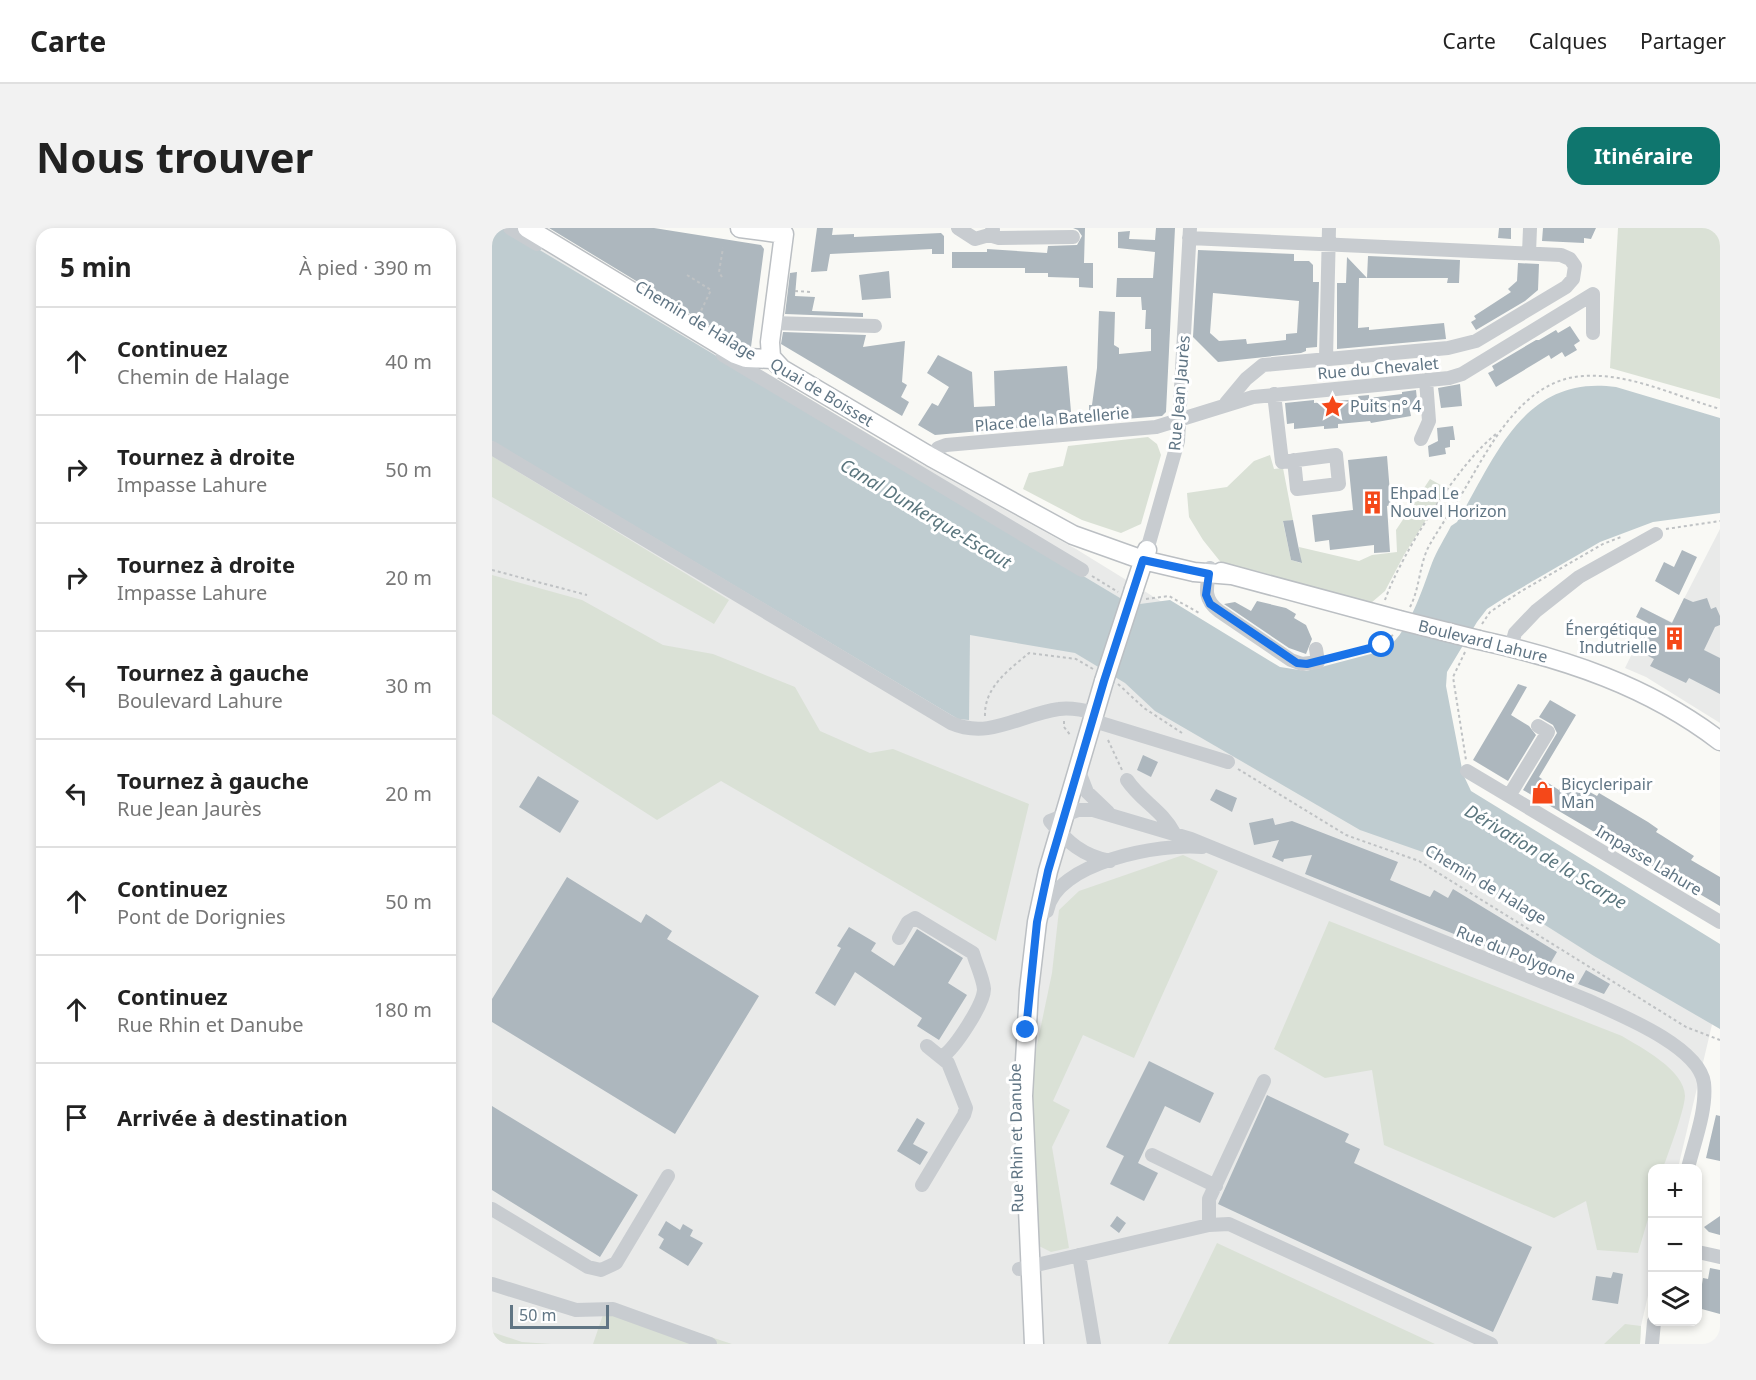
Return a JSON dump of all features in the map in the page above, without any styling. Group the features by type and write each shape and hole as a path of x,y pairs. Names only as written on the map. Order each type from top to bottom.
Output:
{"main road":[{"name":"Quai de Boisset","path":"527,228 743,357 772,359 782,369 931,457 1082,539 1145,555"},
{"path":"740,228 784,231 770,342 772,359"},
{"name":"Boulevard Lahure","path":"1145,555 1379,614 1399,623 1548,656 1630,686 1680,713 1720,741"},
{"name":"Rue Jean Jaurès","path":"1102,687 1145,555"},
{"name":"Rue Rhin et Danube","path":"1023,1344 1025,1268 1023,1084 1031,973 1040,907 1057,822 1097,718 1102,687"},
{"name":"Rue Rhin et Danube","path":"1034,1344 1012,1112 1021,963 1029,909 1057,822 1079,739 1097,718"}],"street":[{"name":"Chemin de Halage","path":"510,228 1082,570"},
{"path":"958,228 969,238 979,239 991,232 999,238 1073,237"},
{"path":"1326,359 1329,228"},
{"path":"1529,253 1530,228"},
{"path":"1189,233 1529,253 1567,257 1575,266 1575,275 1561,290 1476,341 1463,345 1263,365 1246,378 1226,403"},
{"name":"Rue Jean Jaurès","path":"1145,555 1174,459 1180,421 1189,233"},
{"name":"Rue du Chevalet","path":"1180,421 1226,403 1274,394 1449,378 1462,374 1593,294 1593,333"},
{"path":"772,323 875,326"},
{"path":"1420,439 1429,421 1425,380"},
{"path":"1274,394 1282,462 1294,460"},
{"name":"Place de la Batellerie","path":"931,457 938,448 946,445 1147,428 1180,421"},
{"path":"492,448 951,723 968,729 995,729 1066,708 1228,762"},
{"path":"1511,647 1515,633 1536,611 1579,577 1656,534"},
{"path":"1209,571 1206,595 1214,608 1291,660 1307,664 1317,655"},
{"path":"1509,796 1548,732 1538,726"},
{"name":"Rue du Polygone","path":"1078,769 1087,792 1110,813"},
{"name":"Impasse Lahure","path":"1467,771 1720,922"},
{"path":"1127,780 1142,799 1166,817 1173,833"},
{"name":"Rue du Polygone","path":"1057,822 1081,810 1110,813 1173,833 1587,1000 1635,1023 1675,1046 1691,1060 1703,1080 1701,1108 1689,1164"},
{"path":"1057,822 1082,852 1110,861"},
{"name":"Rue du Polygone","path":"1031,973 1042,944 1048,904 1053,893 1079,873 1110,861 1169,848 1193,846 1216,850"},
{"path":"899,938 908,922 915,918 973,953 984,989 980,1002 955,1045 943,1056"},
{"path":"922,1185 966,1108 961,1091 943,1056 927,1046"},
{"path":"1209,1225 1209,1199 1264,1081"},
{"path":"1152,1155 1216,1186"},
{"path":"492,1209 588,1267 601,1270 616,1263 668,1176"},
{"path":"1025,1268 1209,1225 1228,1224 1491,1344"},
{"path":"1702,1253 1720,1257"},
{"path":"1079,1255 1094,1344"},
{"path":"492,1284 576,1310 613,1309 710,1344"},
{"path":"1652,1344 1654,1326"}],"path":[{"path":"722,277 719,272 723,248"},
{"path":"687,275 711,290 710,297 692,328"},
{"path":"795,291 811,292"},
{"path":"1379,614 1405,558 1449,488 1479,448 1498,432 1526,401 1549,387 1582,376 1643,383 1720,409"},
{"path":"1317,655 1376,647 1386,642 1416,595 1428,549 1498,432"},
{"path":"1656,534 1677,526 1720,521"},
{"path":"492,570 586,595"},
{"path":"1066,708 1064,727 1066,733 1079,739"},
{"path":"1097,718 1127,780"},
{"name":"Chemin de Halage","path":"1228,762 1346,835 1419,861 1686,1027 1720,1040"}],"shaded area":[{"path":"492,228 511,228 620,298 1076,549 1415,758 1720,991 1679,1164 1648,1164 1648,1295 1641,1326 1640,1344 492,1344"},
{"path":"1618,228 1720,228 1720,399 1610,368"},
{"path":"1148,437 1157,444 1161,455 1141,524 1121,533 1082,520 1023,489 1029,473 1063,466 1068,446"},
{"path":"1270,455 1274,469 1283,468 1293,520 1283,522 1291,560 1301,563 1299,547 1359,561 1372,555 1397,552 1396,530 1430,479 1446,488 1404,555 1385,591 1371,603 1223,565 1203,540 1189,517 1187,493 1227,487 1254,461"},
{"path":"492,456 729,600 714,624 492,497"},
{"path":"1720,529 1720,723 1646,677 1625,668 1652,613 1672,622"},
{"path":"492,575 582,600 663,645 713,654 795,687 820,731 870,753 893,749 1029,804 996,941 721,781 657,820 492,714"},
{"path":"1183,855 1218,871 1134,1058 1083,1035 1053,1101 1070,1110 1052,1147 1069,1248 1051,1252 1039,1246 1032,1131 1033,1064 1052,973 1059,910 1079,891"},
{"path":"1329,921 1622,1036 1670,1068 1683,1086 1685,1096 1676,1132 1664,1164 1648,1164 1648,1219 1638,1253 1597,1250 1586,1201 1554,1218 1384,1145 1372,1070 1325,1078 1274,1049"},
{"path":"1217,1243 1435,1344 1168,1344"},
{"path":"607,1303 732,1344 593,1344"},
{"path":"1625,1324 1641,1326 1640,1344 1604,1344"},
{"path":"492,1332 522,1342 551,1344 492,1344"}],"water":[{"path":"492,228 503,228 1120,598 1140,604 1170,600 1280,667 1306,671 1382,651 1391,644 1407,624 1434,558 1451,526 1457,522 1500,447 1517,425 1536,407 1558,393 1584,386 1616,387 1720,418 1720,513 1653,522 1600,542 1504,598 1487,609 1477,622 1447,672 1446,686 1463,774 1471,791 1720,944 1720,1029 1594,956 1437,857 1360,830 1155,711 1125,683 1075,653 970,635 969,720 958,719 492,441"}],"building":[{"path":"549,228 654,228 761,245 764,249 751,347 740,344"},
{"path":"817,228 833,228 832,235 854,234 854,237 941,233 944,236 944,254 932,254 932,249 830,254 827,271 811,272"},
{"path":"1073,228 1085,228 1084,263 1093,263 1093,288 1079,287 1079,278 1048,277 1048,273 1025,273 1025,268 952,268 952,252 987,252 987,249 1047,253 1048,246 1077,245 1082,236 1078,230"},
{"path":"1156,228 1175,228 1166,412 1162,416 1089,422 1089,405 1092,405 1097,368 1099,311 1115,312 1114,345 1119,348 1119,354 1151,351 1151,329 1145,329 1146,310 1142,310 1141,297 1116,297 1117,278 1153,278 1155,252 1118,248 1118,232 1130,231 1129,239 1155,240"},
{"path":"1499,228 1511,228 1511,239 1498,238"},
{"path":"1543,228 1596,228 1591,239 1584,238 1584,243 1542,241"},
{"path":"1198,250 1294,254 1294,261 1309,261 1313,265 1313,282 1319,282 1317,347 1306,348 1306,351 1301,353 1218,362 1193,337","holes":["1213,293 1299,301 1297,333 1286,334 1286,340 1247,344 1246,339 1219,341 1210,333"]},
{"path":"1368,256 1460,260 1459,283 1447,283 1448,278 1367,278"},
{"path":"1347,257 1367,278 1359,278 1358,328 1369,327 1369,330 1444,323 1446,339 1337,349 1337,283 1346,283"},
{"path":"1518,263 1539,264 1538,290 1525,301 1476,330 1471,322 1476,319 1474,316 1511,292 1508,289 1517,281"},
{"path":"889,271 891,298 862,300 859,275"},
{"path":"797,272 795,296 815,297 812,311 863,313 863,317 785,314 790,273"},
{"path":"1570,326 1580,341 1574,345 1577,350 1565,357 1562,352 1551,359 1549,355 1496,387 1488,373 1494,370 1492,366 1536,340 1556,330 1558,333"},
{"path":"783,332 866,335 863,347 905,341 902,382 907,385 901,397 909,402 902,416 781,344"},
{"path":"938,355 972,372 974,407 995,406 994,371 1067,366 1072,423 935,435 918,425 932,403 938,406 949,387 927,373"},
{"path":"1460,384 1462,406 1441,408 1438,388"},
{"path":"1416,390 1418,410 1410,411 1411,416 1371,423 1370,421 1338,424 1338,428 1324,429 1324,426 1294,429 1294,423 1287,424 1285,403 1359,399 1358,396 1369,395 1369,398"},
{"path":"1453,426 1455,440 1450,440 1450,447 1445,448 1446,454 1429,457 1428,446 1438,441 1437,428"},
{"name":"Ehpad Le Nouvel Horizon","path":"1387,456 1391,505 1387,506 1390,552 1374,553 1374,545 1330,550 1329,540 1315,542 1312,515 1353,510 1348,460"},
{"path":"1293,520 1302,563 1291,560 1283,521"},
{"path":"1682,550 1697,557 1679,595 1655,581 1664,562 1674,567"},
{"name":"Énergétique Indutrielle","path":"1684,598 1693,602 1707,598 1711,609 1716,607 1720,616 1720,625 1715,627 1704,650 1720,658 1720,694 1689,678 1686,683 1650,666 1654,659 1635,649 1648,623 1636,617 1641,607 1672,623"},
{"path":"1257,601 1286,608 1296,614 1294,618 1306,625 1312,639 1306,654 1289,648 1224,604 1235,602 1251,611"},
{"path":"1518,684 1527,687 1511,715 1529,726 1536,735 1508,781 1473,760"},
{"path":"1550,700 1576,715 1539,777 1559,790 1562,784 1567,787 1570,781 1597,796 1599,793 1658,829 1656,832 1694,856 1691,860 1720,877 1720,906 1523,790 1557,733 1553,725 1539,717"},
{"path":"1143,755 1158,762 1151,777 1137,770"},
{"path":"538,776 579,801 560,833 519,807"},
{"path":"1216,789 1237,798 1232,812 1210,800"},
{"path":"1273,818 1275,825 1292,821 1398,862 1390,880 1430,897 1434,890 1448,898 1453,889 1557,952 1546,971 1305,874 1312,855 1284,859 1283,862 1272,857 1279,840 1254,845 1249,823"},
{"path":"567,877 641,923 646,914 672,931 667,939 759,996 675,1134 492,1022 492,999"},
{"path":"849,927 876,943 871,951 894,966 917,929 963,958 948,983 967,995 939,1040 917,1026 922,1018 855,972 835,1006 815,993 841,948 837,946"},
{"path":"1586,970 1610,984 1604,994 1578,984"},
{"path":"1149,1061 1214,1093 1200,1123 1165,1106 1138,1163 1158,1173 1144,1201 1110,1184 1124,1156 1106,1147"},
{"path":"1267,1095 1349,1134 1345,1142 1360,1149 1354,1163 1532,1247 1493,1332 1218,1204"},
{"path":"492,1106 638,1195 600,1257 492,1190"},
{"path":"1716,1115 1720,1116 1720,1161 1706,1158"},
{"path":"917,1118 925,1123 913,1144 928,1152 920,1165 897,1151"},
{"path":"1117,1216 1126,1223 1119,1233 1110,1226"},
{"path":"1720,1216 1720,1235 1709,1232 1704,1227"},
{"path":"666,1221 680,1230 683,1224 693,1230 690,1236 703,1243 688,1266 659,1248 664,1239 658,1235"},
{"path":"1710,1268 1720,1270 1720,1314 1702,1309 1703,1278 1708,1279"},
{"path":"1613,1272 1623,1274 1618,1304 1592,1300 1596,1276 1611,1278"}],"place":[{"name":"Puits n° 4","path":"1332,406"},
{"name":"Ehpad Le Nouvel Horizon","path":"1372,502"},
{"name":"Énergétique Indutrielle","path":"1675,638"},
{"name":"Bicycleripair Man","path":"1543,793"}],"route":[{"path":"1026,1030 1037,922 1048,871 1063,815 1088,742 1100,693 1143,560 1209,574 1206,595 1210,604 1297,663 1307,664 1382,645"}],"water label":[{"name":"Canal Dunkerque-Escaut","path":"926,513"},
{"name":"Dérivation de la Scarpe","path":"1546,856"}]}
